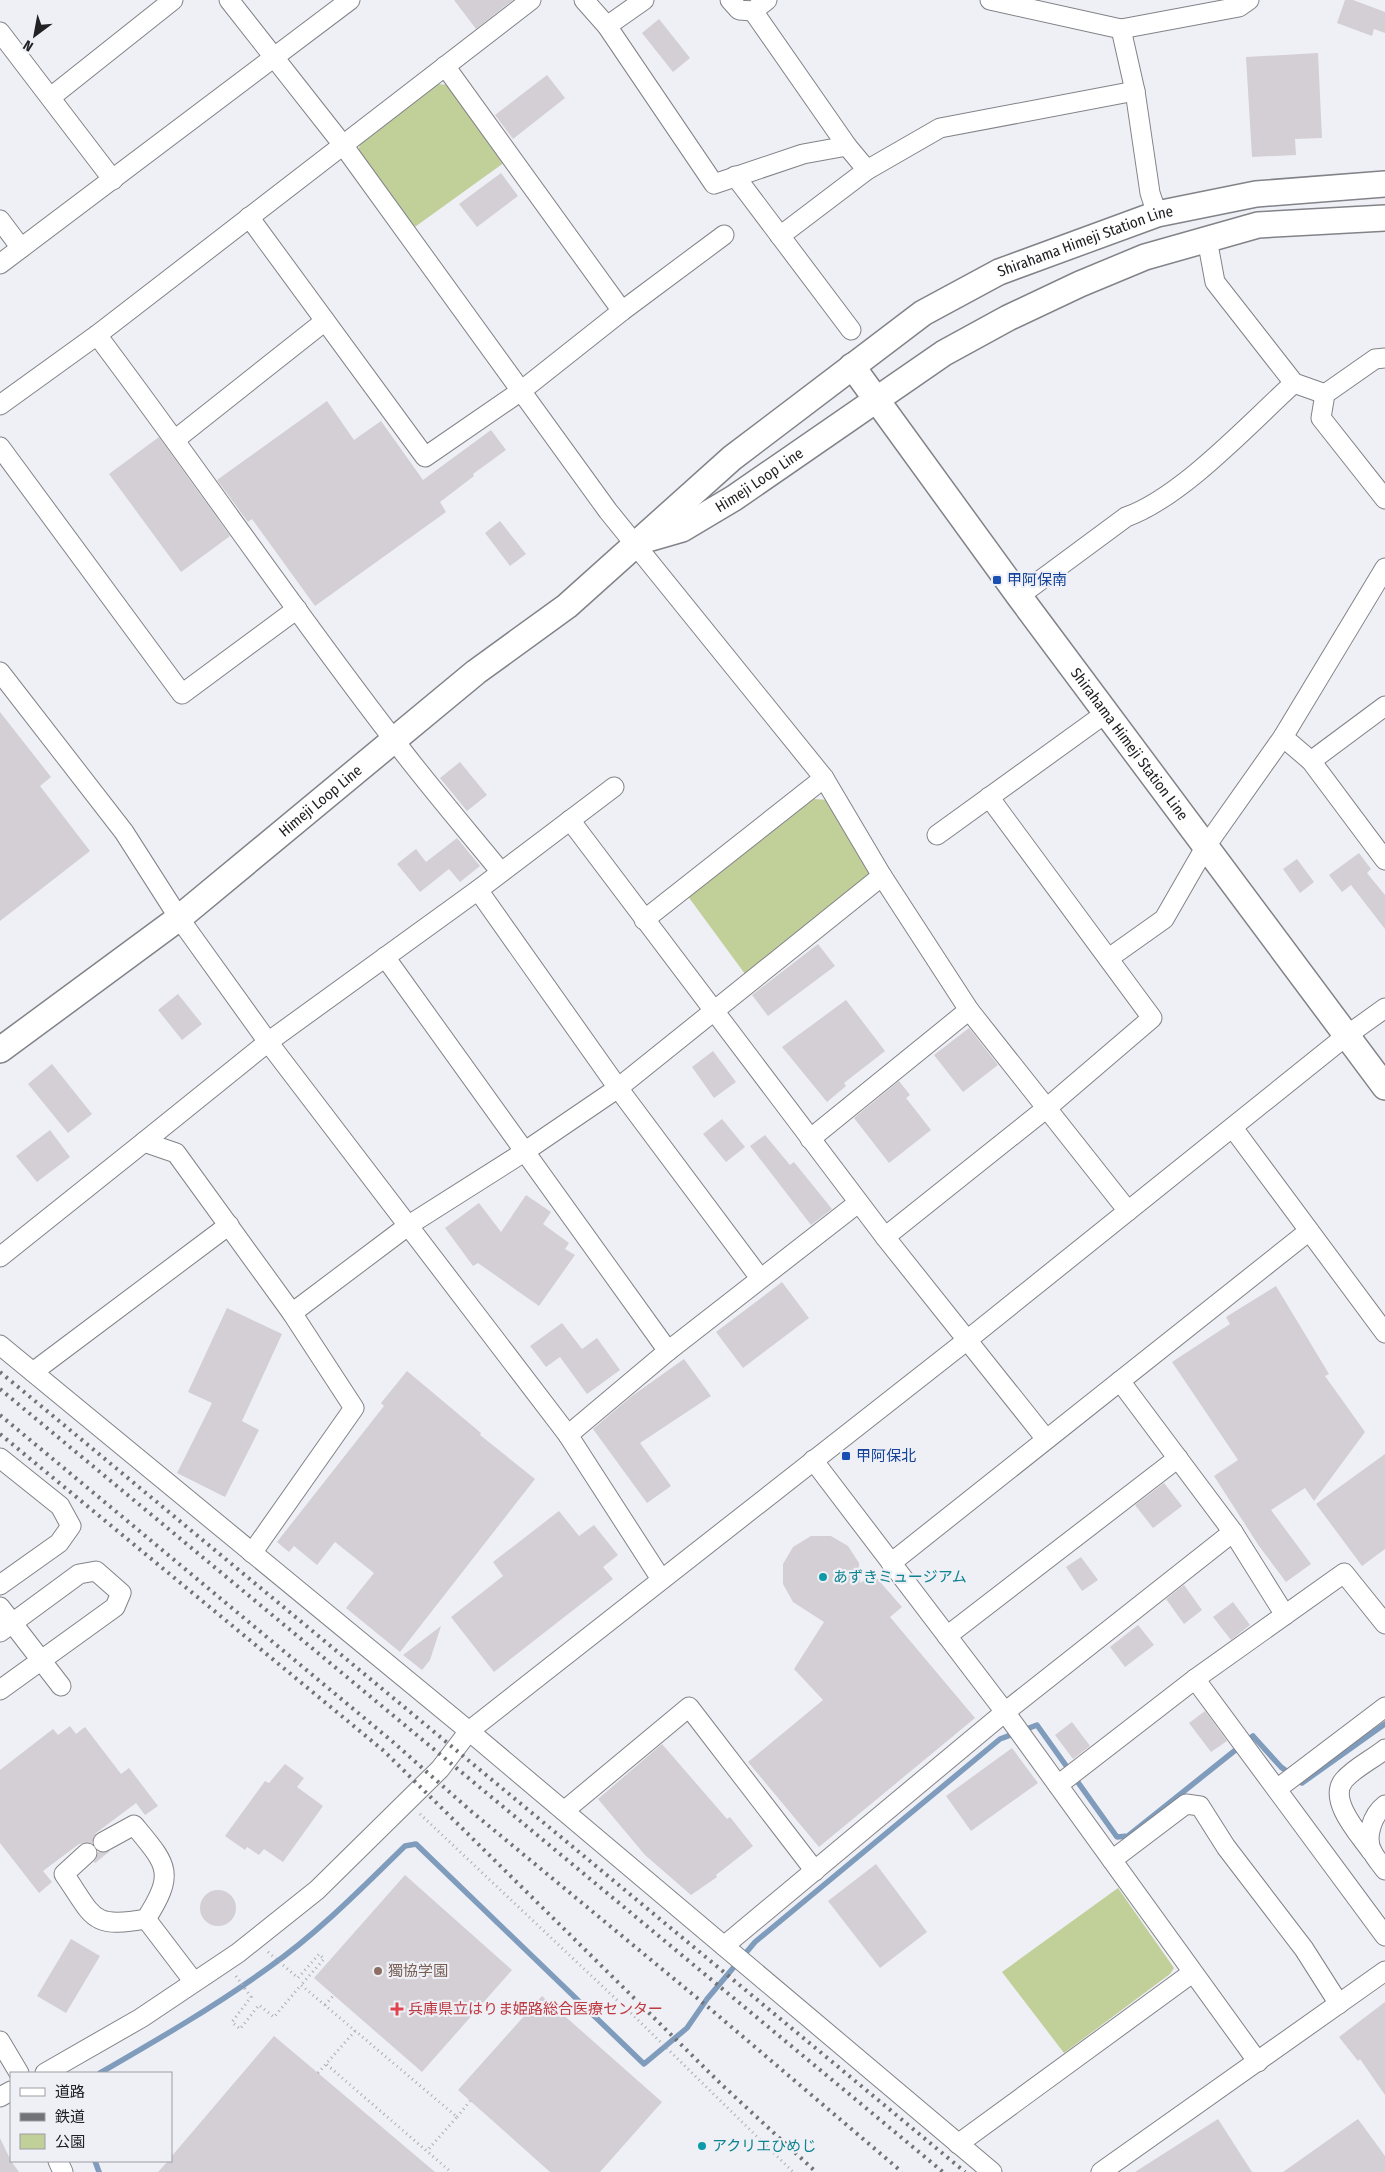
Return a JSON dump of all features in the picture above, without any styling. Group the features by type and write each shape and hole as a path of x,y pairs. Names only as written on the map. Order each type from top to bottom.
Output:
{"main road":[{"name":"Shirahama Himeji Station Line","path":"1385,184 1256,194 1157,214 999,272 923,313 852,366 1019,596 1385,1087"},
{"path":"875,399 944,353 1008,318 1145,257 1258,225 1385,218"},
{"name":"Himeji Loop Line","path":"0,1050 179,918 476,672 567,606 732,458 852,366"},
{"name":"Himeji Loop Line","path":"635,543 682,528 719,506 875,399"}],"street":[{"path":"51,97 173,0"},
{"path":"229,0 272,58 343,145 521,391 635,543 824,778 882,876 969,1010 1048,1107 1128,1211"},
{"path":"0,264 350,0"},
{"path":"0,405 97,335 531,0"},
{"path":"584,0 607,26 714,184 803,154 847,146"},
{"path":"607,26 644,0"},
{"path":"730,0 739,10 760,5 847,146 867,170"},
{"path":"990,0 1121,29 1239,7 1249,0"},
{"path":"1121,29 1135,91 1150,193 1157,214"},
{"path":"0,32 112,180"},
{"path":"445,66 622,311"},
{"path":"780,236 867,170 940,128 1135,91"},
{"path":"735,176 851,330"},
{"path":"249,217 425,457 521,391 622,311 724,235"},
{"path":"0,220 21,248"},
{"path":"1207,239 1215,282 1294,383 1326,394"},
{"path":"176,439 325,321"},
{"path":"97,335 176,439 296,609 395,741 501,872"},
{"path":"1385,358 1375,359 1326,394 1321,418 1385,499"},
{"path":"1019,596 1126,517 1146,510 1203,466 1294,383"},
{"path":"0,447 182,694 296,609"},
{"path":"1109,958 1164,919 1206,846 1283,737 1385,568"},
{"path":"0,672 124,832 179,918 268,1042 568,1435 661,1579"},
{"path":"1311,760 1385,706"},
{"path":"937,835 1106,713"},
{"path":"1283,737 1311,760 1385,860"},
{"path":"644,920 824,778"},
{"path":"0,1257 268,1042 478,890 614,787"},
{"path":"885,1237 1048,1107 1152,1018 989,797"},
{"path":"570,820 858,1203 966,1341 1046,1439"},
{"path":"292,1313 409,1225 524,1152 618,1088 882,876"},
{"path":"478,890 618,1088 760,1278"},
{"path":"385,957 668,1352"},
{"path":"47,2072 141,2018 238,1952 317,1890 440,1769 469,1731 966,1341 1346,1036 1385,1008"},
{"path":"810,1139 969,1010"},
{"path":"1233,1128 1385,1332"},
{"path":"144,1142 176,1153 292,1313 354,1408 252,1553"},
{"path":"568,1435 760,1278 858,1203"},
{"path":"32,1372 229,1225"},
{"path":"891,1562 1309,1231"},
{"path":"0,1345 469,1731 992,2172"},
{"path":"1120,1381 1233,1532 1285,1615"},
{"path":"0,1458 60,1506 71,1526 59,1543 0,1585"},
{"path":"947,1636 1178,1458"},
{"path":"813,1460 1005,1712 1067,1778 1112,1860 1258,2062"},
{"path":"724,1946 1005,1712 1233,1532"},
{"path":"0,1690 115,1607 121,1593 96,1571 80,1574 6,1628"},
{"path":"1067,1778 1195,1679 1344,1573 1385,1624"},
{"path":"0,1606 6,1628 41,1660 60,1686"},
{"path":"1195,1679 1385,1936"},
{"path":"564,1811 689,1707 815,1871"},
{"path":"1277,1789 1385,1707"},
{"path":"1385,1750 1343,1780 1339,1798 1346,1816 1385,1870"},
{"path":"1112,1860 1186,1804 1200,1806 1226,1847 1304,1949 1339,2004"},
{"path":"1371,1852 1370,1828 1383,1809"},
{"path":"103,1842 134,1825 153,1835 164,1866 165,1883 146,1919"},
{"path":"87,1853 64,1874 94,1917 110,1924 146,1919"},
{"path":"146,1919 194,1982"},
{"path":"1101,2172 1385,1971"},
{"path":"958,2144 1192,1973"},
{"path":"0,2040 18,2072"}],"path":[{"path":"408,1802 635,2017 793,2172"},
{"path":"236,1976 251,1997 232,2022 240,2029 259,2005 274,2017 324,1959 318,1954 298,1978 268,1952"},
{"path":"301,1985 457,2117"},
{"path":"325,2006 334,1995"},
{"path":"318,2073 355,2031"},
{"path":"326,2064 451,2172"},
{"path":"427,2151 470,2102"}],"green space":[{"path":"438,84 450,85 505,162 412,229 358,153 360,143"},
{"path":"814,799 829,800 869,868 868,880 745,974 687,895"},
{"path":"1118,1888 1174,1968 1170,1974 1064,2053 1002,1972"}],"building":[{"path":"454,0 513,0 476,29"},
{"path":"1345,0 1353,0 1385,12 1385,33 1374,29 1372,36 1337,23"},
{"path":"659,19 690,58 673,72 642,33"},
{"path":"1318,53 1322,138 1295,139 1296,155 1252,157 1246,57"},
{"path":"547,75 565,98 513,139 495,115"},
{"path":"501,173 518,196 477,227 459,204"},
{"path":"327,401 354,440 381,421 423,480 491,430 506,450 473,474 474,476 440,502 446,512 315,606 252,519 248,522 217,480"},
{"path":"159,437 230,536 181,572 109,474"},
{"path":"500,521 526,554 510,566 485,533"},
{"path":"0,712 51,777 40,786 90,851 0,921"},
{"path":"460,762 487,795 467,811 440,778"},
{"path":"457,838 480,866 460,882 449,869 420,892 397,864 416,849 426,862"},
{"path":"1359,853 1371,869 1367,873 1385,895 1385,929 1351,885 1342,892 1329,875"},
{"path":"1297,859 1314,882 1300,893 1283,869"},
{"path":"818,944 835,966 768,1016 752,995"},
{"path":"178,994 202,1024 182,1040 158,1010"},
{"path":"846,1000 885,1051 844,1083 846,1086 827,1102 782,1047"},
{"path":"969,1028 998,1065 963,1092 934,1055"},
{"path":"713,1051 736,1082 714,1098 692,1067"},
{"path":"52,1064 92,1114 68,1133 28,1084"},
{"path":"899,1081 910,1095 906,1098 931,1130 889,1163 854,1118"},
{"path":"722,1119 745,1147 726,1162 703,1134"},
{"path":"50,1130 70,1157 37,1182 16,1156"},
{"path":"765,1135 790,1165 794,1162 832,1209 811,1225 750,1146"},
{"path":"526,1195 551,1212 543,1224 569,1243 565,1249 575,1255 539,1306 478,1263 473,1266 445,1228 479,1203 501,1232"},
{"path":"782,1282 809,1318 743,1368 716,1332"},
{"path":"1276,1286 1329,1374 1325,1376 1365,1432 1314,1501 1305,1488 1271,1510 1311,1564 1286,1582 1259,1546 1214,1476 1238,1460 1172,1362 1230,1324 1226,1317"},
{"path":"227,1308 282,1334 242,1421 259,1430 225,1497 177,1473 212,1403 188,1392"},
{"path":"562,1323 582,1349 597,1338 620,1370 587,1394 560,1357 546,1367 530,1346"},
{"path":"684,1359 711,1396 640,1443 671,1486 647,1503 593,1429 632,1396"},
{"path":"407,1371 481,1433 480,1435 535,1479 400,1652 346,1608 374,1573 335,1542 317,1565 294,1546 289,1552 277,1542 384,1406 381,1403"},
{"path":"1385,1454 1385,1549 1362,1566 1316,1504"},
{"path":"1164,1483 1182,1506 1153,1528 1135,1505"},
{"path":"559,1511 579,1536 594,1525 618,1555 603,1567 613,1579 494,1672 451,1617 503,1576 493,1562"},
{"path":"811,1536 831,1536 848,1546 859,1563 860,1583 874,1575 902,1607 890,1617 975,1718 819,1847 748,1762 823,1700 794,1669 824,1622 793,1602 783,1584 783,1564 793,1547"},
{"path":"1081,1557 1098,1580 1082,1591 1066,1567"},
{"path":"1184,1585 1202,1610 1184,1624 1166,1599"},
{"path":"1233,1602 1250,1625 1231,1640 1213,1617"},
{"path":"1138,1625 1154,1645 1125,1667 1110,1647"},
{"path":"441,1626 430,1660 422,1670 403,1655"},
{"path":"1205,1711 1227,1741 1211,1752 1189,1723"},
{"path":"1072,1722 1090,1746 1073,1759 1055,1735"},
{"path":"70,1726 76,1734 85,1727 121,1774 129,1768 158,1806 145,1815 136,1803 96,1833 92,1843 79,1844 43,1871 52,1882 39,1893 0,1843 0,1770 53,1729 58,1735"},
{"path":"662,1744 727,1819 730,1817 753,1846 716,1875 717,1877 691,1895 645,1855 598,1799"},
{"path":"1012,1748 1038,1783 971,1831 946,1796"},
{"path":"285,1764 304,1778 297,1787 323,1806 283,1862 264,1849 259,1855 247,1847 245,1850 225,1836 265,1781 269,1783"},
{"path":"110,1851 95,1863 94,1862 98,1852"},
{"path":"876,1864 927,1932 880,1968 828,1901"},
{"path":"405,1875 512,1970 422,2072 314,1978"},
{"path":"218,1890 231,1895 236,1908 231,1921 218,1926 205,1921 200,1908 205,1895"},
{"path":"71,1939 100,1956 66,2013 37,1996"},
{"path":"542,1996 662,2102 600,2172 550,2172 458,2090"},
{"path":"1385,2002 1385,2095 1360,2059 1358,2061 1339,2037"},
{"path":"274,2036 435,2172 158,2172 167,2162 172,2162 172,2156"},
{"path":"1218,2119 1252,2172 1135,2172"},
{"path":"1358,2119 1385,2156 1385,2172 1283,2172"},
{"path":"0,2138 10,2162 19,2172 0,2172"}],"waterway":[{"path":"102,2072 206,2010 286,1954 339,1910 405,1846 416,1844 644,2064 687,2028 707,1999 755,1942 1000,1739 1037,1725 1117,1837 1128,1836 1253,1736 1281,1767 1302,1783 1385,1724"},
{"path":"95,2162 99,2172"}],"railway":[{"path":"0,1372 965,2172"},
{"path":"0,1389 943,2172"},
{"path":"0,1415 393,1742 472,1812 708,2007 902,2172"},
{"path":"0,1434 384,1751 721,2084 816,2172"}],"place":[{"name":"甲阿保南","path":"997,580"},
{"name":"甲阿保北","path":"846,1456"},
{"name":"あずきミュージアム","path":"823,1577"},
{"name":"獨協学園","path":"378,1971"},
{"name":"兵庫県立はりま姫路総合医療センター","path":"397,2009"},
{"name":"アクリエひめじ","path":"702,2146"}]}
